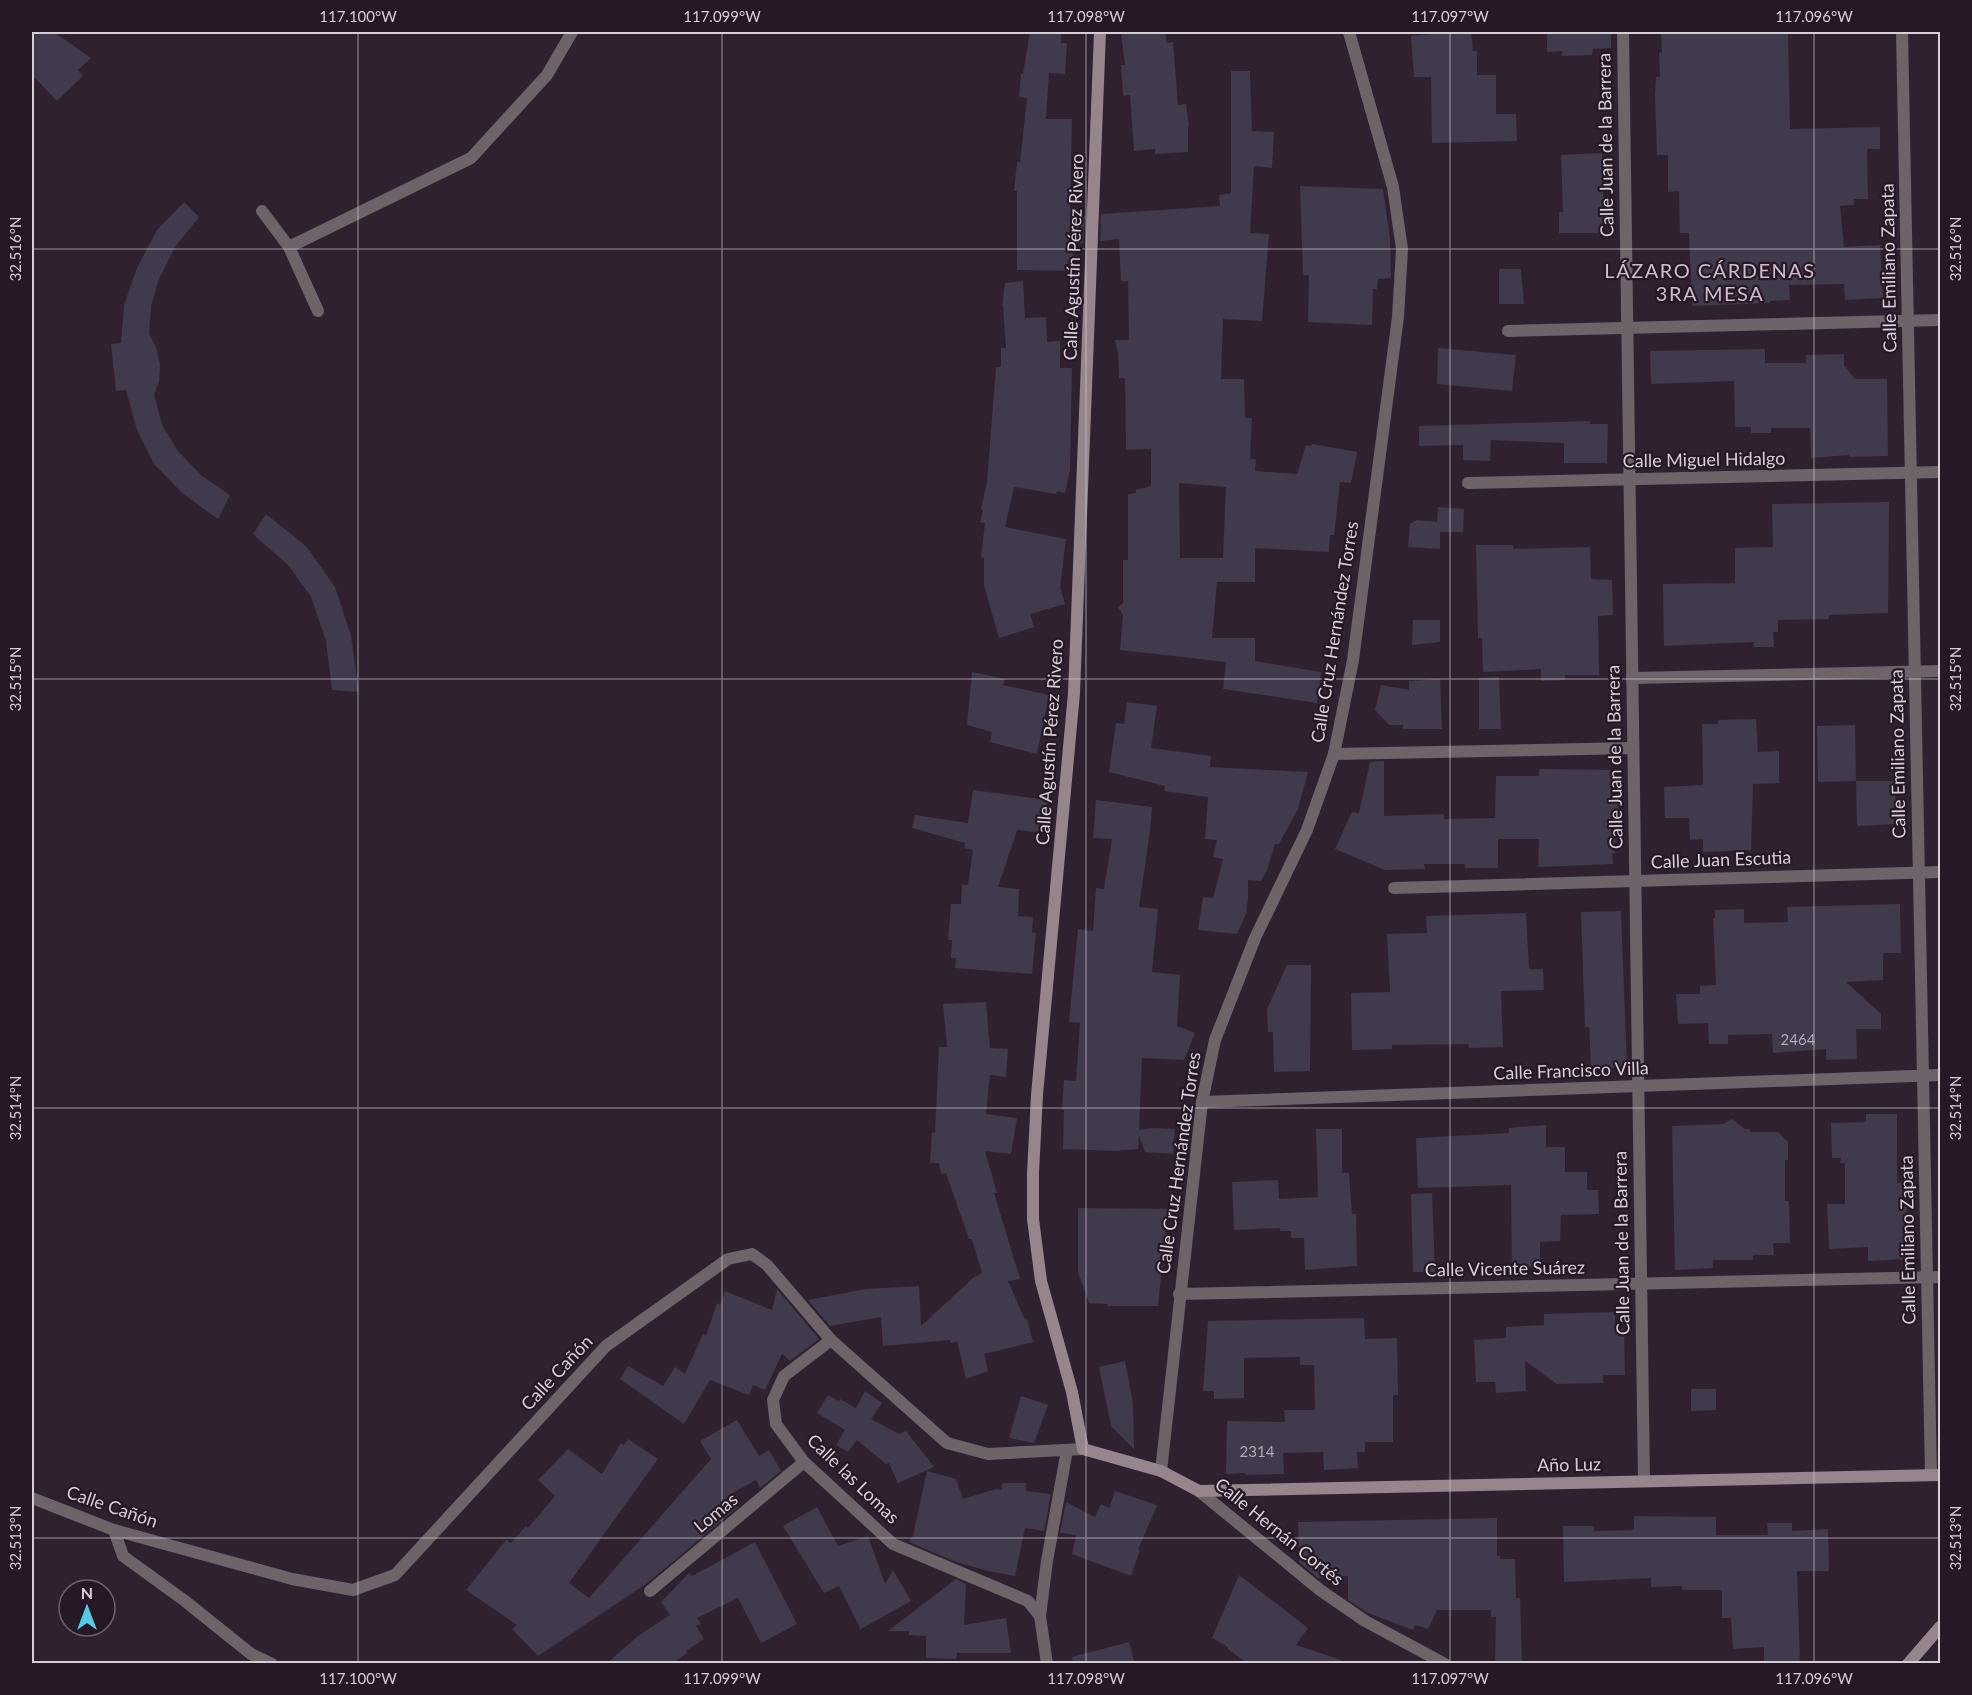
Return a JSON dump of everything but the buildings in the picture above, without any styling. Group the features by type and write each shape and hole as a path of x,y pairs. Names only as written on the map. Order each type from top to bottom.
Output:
{"main road":[{"name":"Calle Agustín Pérez Rivero","path":"1083,1449 1071,1392 1041,1281 1033,1219 1033,1173 1037,1095 1074,693 1100,32"},
{"name":"Calle Hernán Cortés","path":"1083,1449 1161,1471 1198,1491"},
{"name":"Año Luz","path":"1198,1491 1936,1475"},
{"path":"1908,1664 1941,1627"}],"street":[{"path":"289,247 471,158 547,75 572,32"},
{"name":"Calle Cruz Hernández Torres","path":"1161,1471 1202,1102 1215,1040 1255,938 1307,830 1334,754 1353,660 1398,317 1402,249 1393,187 1349,32"},
{"name":"Calle Juan de la Barrera","path":"1623,32 1644,1481"},
{"name":"Calle Emiliano Zapata","path":"1902,32 1927,1277 1936,1475"},
{"path":"262,212 289,247 318,311"},
{"path":"1508,331 1941,320"},
{"name":"Calle Miguel Hidalgo","path":"1468,483 1941,472"},
{"path":"1632,678 1941,670"},
{"path":"1334,754 1633,748"},
{"name":"Calle Juan Escutia","path":"1394,888 1941,872"},
{"name":"Calle Francisco Villa","path":"1202,1102 1941,1075"},
{"name":"Calle Cañón","path":"32,1498 114,1530 292,1579 353,1590 394,1575 606,1346 728,1259 752,1254 767,1265 831,1340 947,1443 988,1454 1083,1449"},
{"name":"Calle Vicente Suárez","path":"1179,1294 1941,1277"},
{"name":"Calle las Lomas","path":"831,1340 784,1376 773,1400 776,1424 804,1462 893,1544 1028,1601 1040,1616"},
{"path":"1047,1664 1040,1616 1047,1561 1067,1450"},
{"name":"Lomas","path":"650,1591 804,1462"},
{"name":"Calle Hernán Cortés","path":"1198,1491 1320,1590 1365,1621 1445,1664"},
{"path":"114,1530 123,1556 252,1654 272,1664"}],"district":[{"name":"LÁZARO CÁRDENAS 3RA MESA","path":"1710,282"}]}
